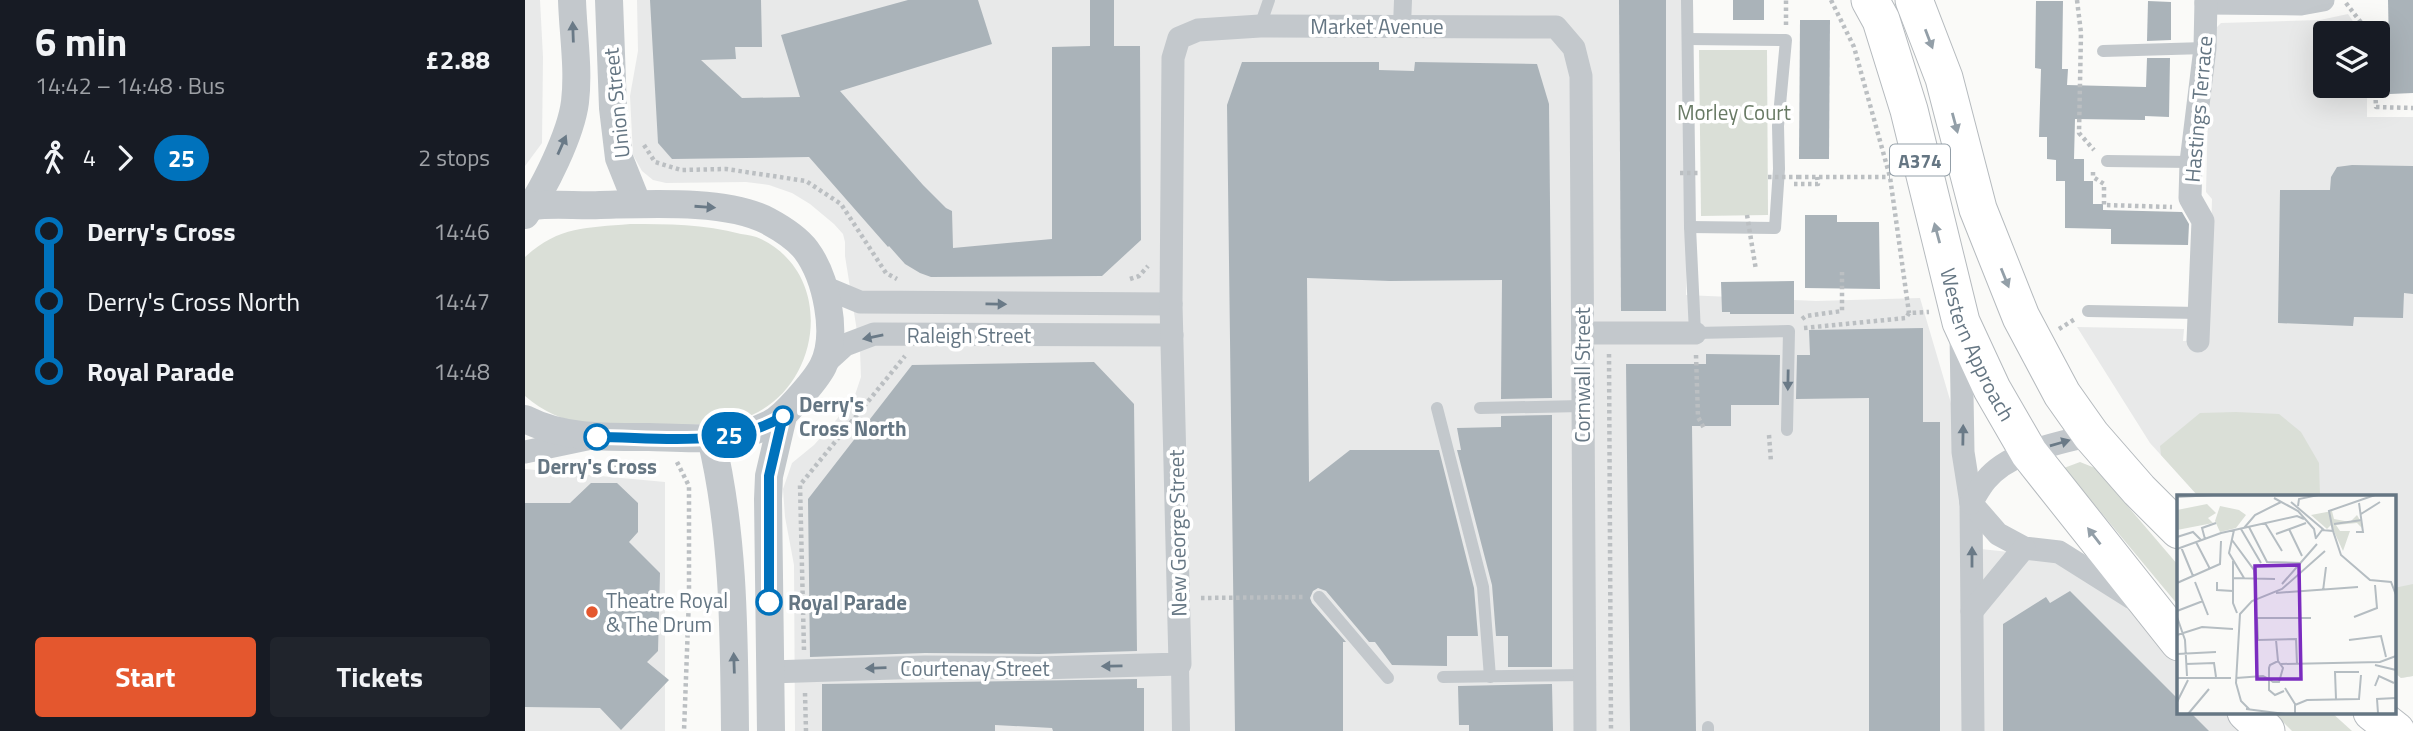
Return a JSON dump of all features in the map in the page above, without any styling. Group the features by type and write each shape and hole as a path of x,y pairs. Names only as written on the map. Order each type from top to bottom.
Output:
{"main road":[{"name":"Western Approach","path":"1870,0 1881,20 1909,110 1959,316 1992,389 2029,453 2177,640"},
{"name":"A374","path":"1914,0 1944,78 1978,209 2016,305 2062,394 2091,435 2177,528"},
{"path":"2248,714 2266,731"}],"street":[{"name":"Union Street","path":"527,208 571,123 575,101 572,0"},
{"name":"Union Street","path":"609,0 613,108 619,158 637,204"},
{"path":"1402,26 1403,0"},
{"path":"2206,1 2308,1"},
{"name":"Hastings Terrace","path":"2198,341 2203,221 2190,198 2191,162 2205,48 2206,1"},
{"name":"Market Avenue","path":"1198,30 1261,26 1556,27"},
{"name":"Cornwall Street","path":"1556,27 1574,48 1581,76 1585,731"},
{"name":"New George Street","path":"1181,731 1171,304 1173,58 1179,38 1198,30"},
{"path":"525,419 566,434 597,437 711,438 747,432 769,425 783,416 823,365 829,342 824,287 815,264 804,248 788,233 767,220 740,211 711,207 637,204 527,208"},
{"name":"Raleigh Street","path":"824,287 860,302 1171,304"},
{"path":"1959,316 1963,452 1971,503 1973,731"},
{"path":"1583,333 1695,333"},
{"name":"Raleigh Street","path":"823,365 845,345 874,334 1172,335"},
{"path":"771,731 768,499 769,476 783,416"},
{"path":"1971,503 1986,479 2002,466 2029,453 2091,435"},
{"path":"525,452 597,437"},
{"path":"711,438 720,473 727,534 735,731"},
{"path":"1971,503 1998,534 2024,548 2059,552 2150,609"},
{"path":"1972,611 2024,548"},
{"name":"Courtenay Street","path":"770,672 1039,664 1180,664"}],"lane":[{"path":"1261,26 1269,0"},
{"path":"1687,0 1690,226 1695,333 1789,331 1787,430"},
{"path":"1689,38 1786,40 1773,180 1775,228 1690,226"},
{"path":"2103,51 2205,48"},
{"path":"2107,161 2191,162"},
{"path":"2088,311 2198,313"},
{"path":"1480,408 1582,406"},
{"path":"1437,408 1483,587 1490,677"},
{"path":"1319,597 1388,678"},
{"path":"1443,677 1584,675"}],"path":[{"path":"1786,0 1786,22"},
{"path":"1789,331 1819,325 1906,318 1909,313 1890,177 1854,47 1831,0"},
{"path":"2077,0 2081,33 2079,133"},
{"path":"2344,0 2360,21"},
{"path":"2376,98 2376,107 2413,107"},
{"path":"643,144 655,162 681,170 726,169 806,181 841,204 886,273 898,279"},
{"path":"1680,173 1701,173"},
{"path":"1773,180 1798,177 1890,177"},
{"path":"1773,180 1818,184 1817,177"},
{"path":"2104,205 2197,208"},
{"path":"1747,215 1756,270"},
{"path":"1128,280 1139,276 1171,242"},
{"path":"1789,331 1806,316 1842,311 1842,272"},
{"path":"1909,313 1959,316"},
{"path":"1609,333 1612,731"},
{"path":"1695,333 1698,417 1706,430"},
{"path":"806,731 800,485 909,352"},
{"path":"1768,431 1771,462"},
{"path":"684,731 689,598 688,486"},
{"path":"1177,598 1319,597"}],"shaded area":[{"path":"525,0 540,0 543,57 542,143 525,166"},
{"path":"637,0 1691,0 1686,295 1816,301 1920,298 1953,410 1981,549 2090,561 2177,654 2177,714 2235,714 2251,731 795,731 794,565 783,489 792,463 814,445 837,419 855,395 861,377 860,350 845,242 843,234 834,224 792,193 769,185 746,182 666,183 653,180 642,171 633,155 630,96 638,51"},
{"path":"2348,14 2353,21 2313,21 2313,98 2367,98 2367,117 2413,117 2413,676 2401,678 2395,673 2395,495 2197,495 2150,443 2077,327 2184,329 2183,341 2208,340 2212,199 2206,192 2210,34 2221,23 2320,20"},
{"name":"Theatre Royal & The Drum","path":"525,469 665,482 665,731 525,731"}],"green space":[{"name":"Morley Court","path":"1699,50 1767,50 1768,215 1701,216"},
{"path":"630,224 713,228 759,238 785,256 801,277 809,302 811,329 805,355 793,379 776,400 752,415 736,420 695,425 648,425 570,420 539,407 525,396 525,257 550,239 574,230"},
{"path":"2200,413 2279,414 2301,432 2319,463 2320,495 2197,495 2161,455 2160,446"},
{"path":"2080,462 2095,468 2177,564 2177,604 2064,468"},
{"path":"2413,584 2413,676 2401,678 2395,673 2395,588"},
{"path":"2275,714 2333,714 2352,731 2292,731"}],"building":[{"path":"650,0 761,0 762,47 735,47 736,59 701,60 742,98 800,97 781,35 908,0 978,0 992,44 840,91 923,185 952,211 953,248 1052,239 1052,47 1090,46 1090,0 1114,0 1114,46 1140,46 1141,240 1102,276 931,277 905,264 809,157 672,159 658,143"},
{"name":"Morley Court","path":"1619,0 1666,0 1666,311 1621,311"},
{"path":"1733,0 1764,0 1764,20 1733,20"},
{"path":"2388,0 2413,0 2413,93 2390,94"},
{"path":"2036,1 2063,1 2062,69 2068,69 2067,85 2146,87 2147,58 2170,58 2169,117 2145,116 2145,120 2075,119 2074,159 2084,159 2084,181 2093,181 2093,204 2103,204 2103,210 2182,212 2189,224 2188,245 2111,244 2111,229 2065,228 2065,181 2056,181 2056,160 2047,159 2047,137 2039,137 2041,69 2035,68"},
{"path":"2148,1 2171,2 2171,40 2147,41"},
{"name":"Morley Court","path":"1800,20 1830,20 1829,159 1799,159"},
{"path":"1242,62 1379,62 1379,70 1414,71 1415,62 1537,64 1549,104 1552,398 1501,399 1502,280 1390,281 1307,278 1309,482 1350,450 1439,450 1474,588 1478,636 1447,636 1447,666 1392,665 1375,642 1369,642 1326,591 1318,588 1313,591 1310,598 1312,603 1346,642 1343,642 1343,731 1235,731 1227,105"},
{"path":"2413,166 2413,294 2404,293 2403,318 2354,317 2353,326 2278,323 2280,190 2330,190 2331,177 2337,167"},
{"path":"1805,215 1837,215 1837,222 1879,222 1880,289 1805,288"},
{"path":"1794,281 1794,314 1722,312 1721,282"},
{"path":"1923,328 1923,422 1940,422 1940,731 1869,731 1869,398 1796,399 1797,355 1810,355 1809,330"},
{"path":"1706,354 1780,355 1779,405 1731,405 1731,426 1692,426 1696,731 1630,731 1626,364 1706,364"},
{"path":"1094,362 1134,404 1137,651 810,657 808,499 912,365"},
{"path":"1552,415 1552,667 1508,667 1508,636 1496,636 1492,585 1457,450 1461,450 1457,428 1501,427 1501,416"},
{"name":"Theatre Royal & The Drum","path":"591,483 617,483 638,503 638,532 629,542 660,573 658,651 647,662 669,680 621,730 600,708 525,707 525,503 570,503"},
{"path":"2070,591 2177,698 2177,714 2192,714 2209,731 2003,731 2003,624 2046,597 2050,603"},
{"path":"1137,679 1137,688 1144,688 1144,731 1053,731 1052,728 995,725 995,731 822,731 822,684"},
{"path":"1552,684 1553,731 1469,731 1469,725 1459,725 1458,686"}],"bus line":[{"name":"25","path":"597,437 711,438 747,432 769,425 783,416 769,476 769,602"}],"place":[{"name":"Derry's Cross North","path":"783,416"},
{"name":"Derry's Cross","path":"597,437"},
{"name":"Royal Parade","path":"769,602"},
{"name":"Theatre Royal & The Drum","path":"592,612"}]}
